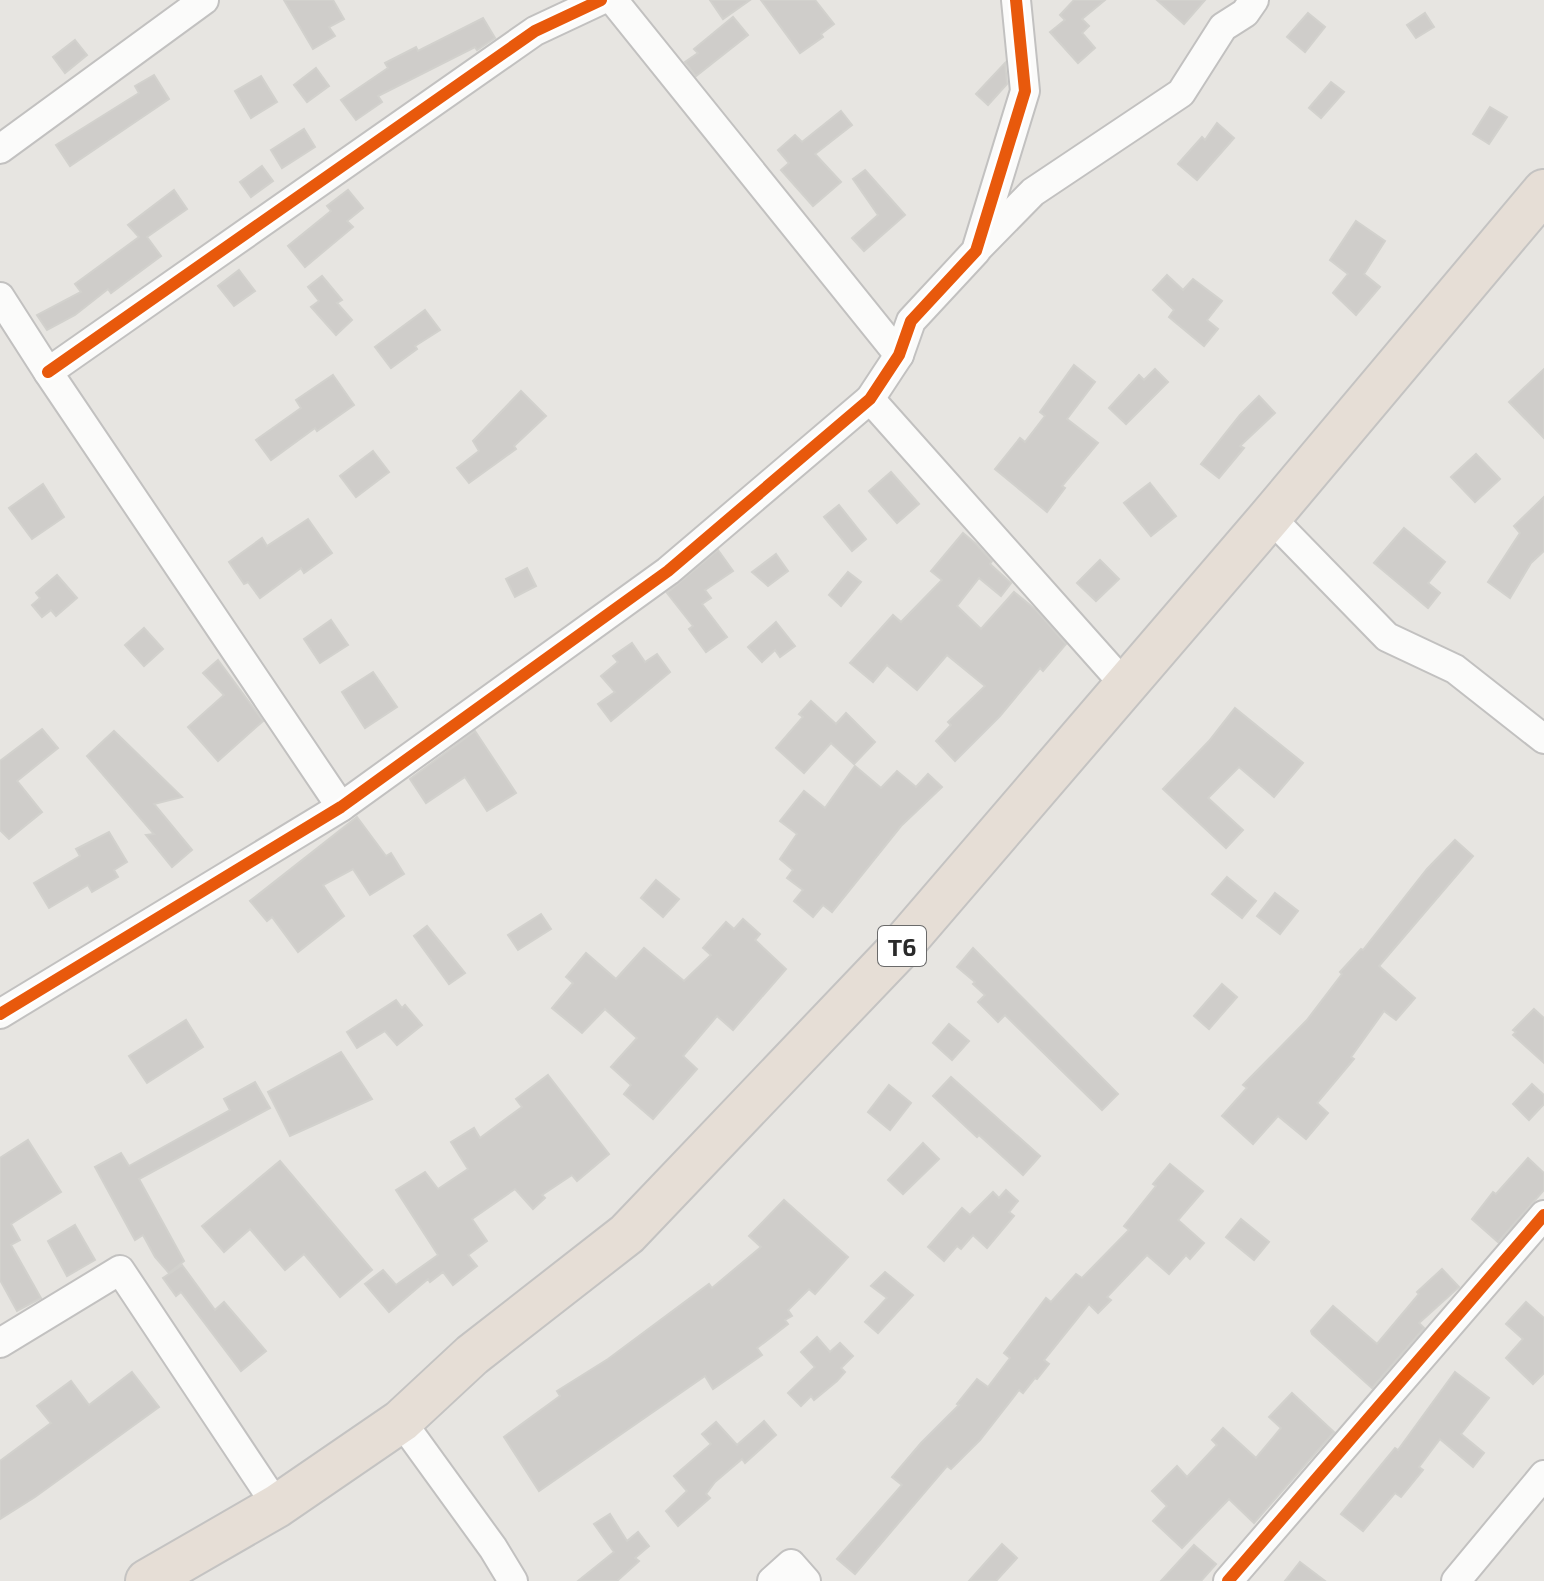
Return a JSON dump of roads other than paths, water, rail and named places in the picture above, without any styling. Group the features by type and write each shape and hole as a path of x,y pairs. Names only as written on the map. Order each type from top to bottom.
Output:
{"highway":[{"name":"T6","path":"147,1581 277,1506 401,1421 472,1355 627,1234 899,949 1270,517 1544,191"}],"street":[{"path":"0,149 204,0"},
{"path":"48,372 535,31 601,0"},
{"path":"613,0 899,355"},
{"path":"976,251 1025,91 1016,0"},
{"path":"0,1014 341,807 668,571 870,399 899,355 911,321 976,251 1033,192 1181,93 1223,27 1245,13 1254,0"},
{"path":"0,297 341,807"},
{"path":"870,399 1124,684"},
{"path":"1270,517 1387,637 1455,669 1544,739"},
{"path":"1228,1581 1544,1215"},
{"path":"0,1343 120,1270 277,1506"},
{"path":"401,1421 493,1548 513,1581"},
{"path":"1456,1581 1544,1475"},
{"path":"772,1581 791,1564 806,1581"}]}
